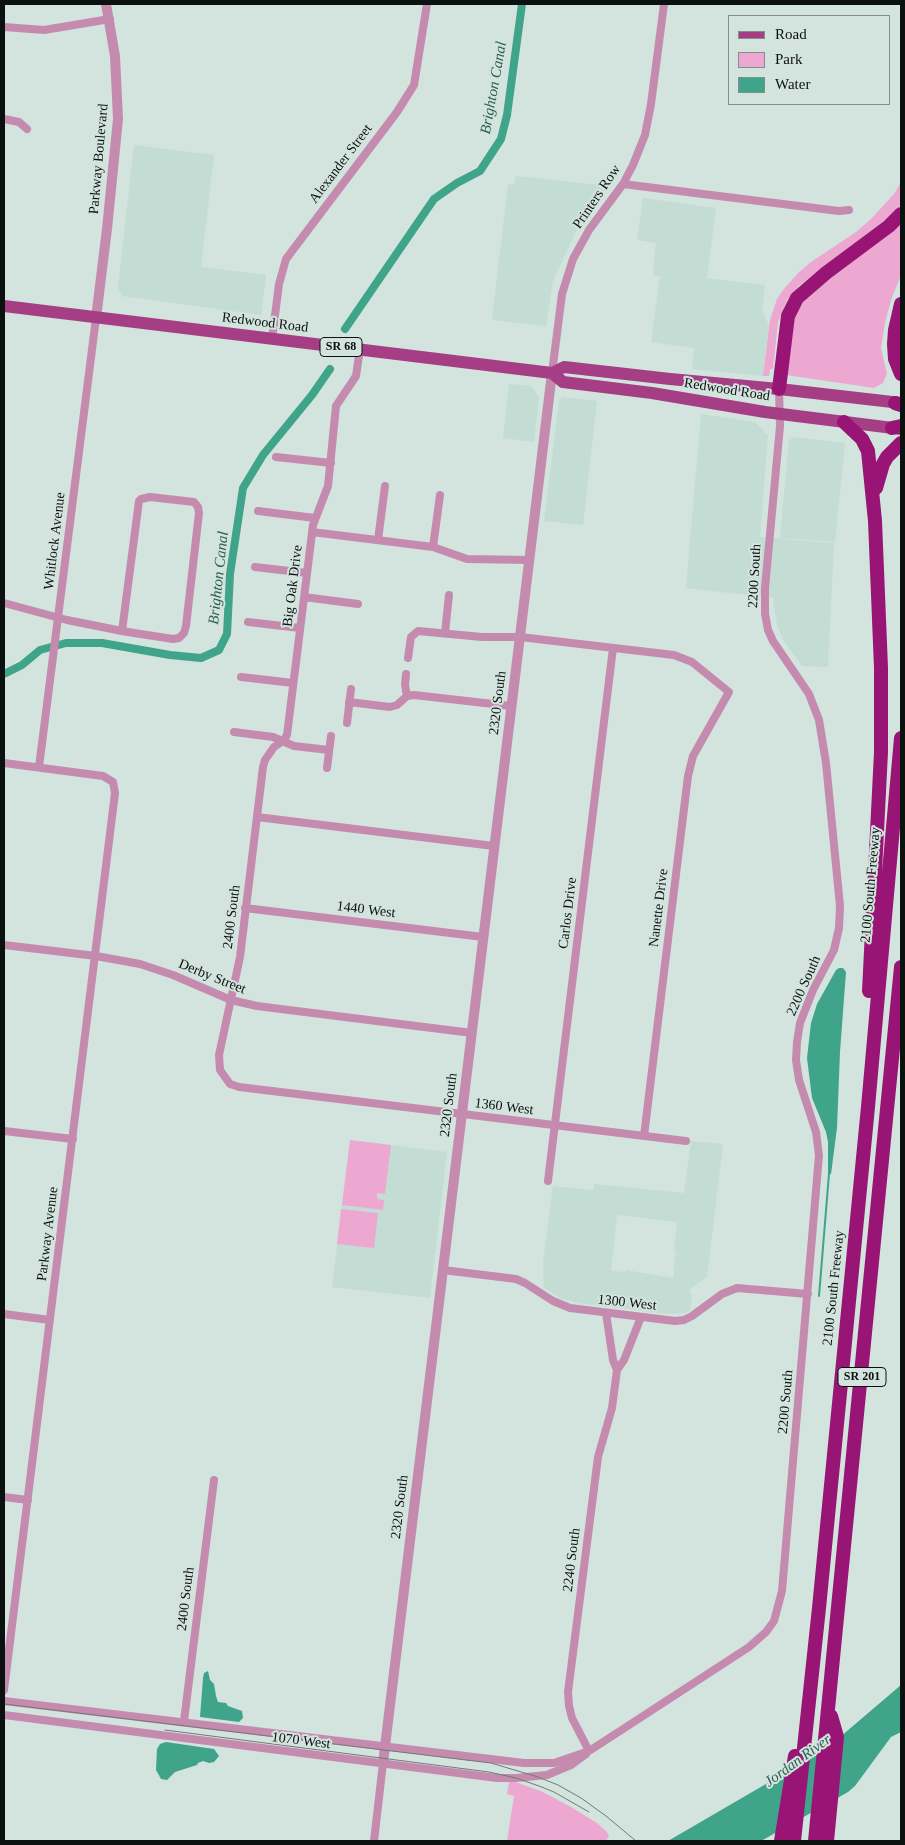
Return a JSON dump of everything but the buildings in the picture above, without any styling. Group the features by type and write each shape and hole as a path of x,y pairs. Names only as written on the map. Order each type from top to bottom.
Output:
{"highway":[{"path":"780,389 788,316 797,298 826,272 889,226 901,214"},
{"path":"901,304 894,344 895,359 901,374"},
{"path":"844,422 860,436 866,446 875,521"},
{"path":"863,1152 861,1106 881,752 881,676 875,521 876,489 879,472 887,457 901,443"},
{"name":"2100 South Freeway","path":"801,1744 808,1631 819,1608 901,738"},
{"name":"SR 201","path":"816,1835 901,968"},
{"path":"894,1045 901,1013"},
{"path":"827,1841 838,1737 829,1708"},
{"path":"786,1840 797,1817 801,1744"},
{"path":"786,1840 801,1744"}],"main road":[{"name":"Redwood Road","path":"4,306 552,373 563,382 652,393 780,414 898,427"},
{"name":"Redwood Road","path":"552,373 564,366 899,404"}],"street":[{"name":"Parkway Boulevard","path":"96,318 118,119 117,71 110,19 106,4"},
{"name":"Alexander Street","path":"272,339 279,284 286,259 397,112 414,85 427,4"},
{"name":"Printers Row","path":"552,373 558,316 568,272 582,240 623,184 642,145 648,123 664,4"},
{"path":"4,27 44,30 110,19"},
{"path":"4,119 19,122 27,129"},
{"path":"623,184 839,211 849,210"},
{"name":"Whitlock Avenue","path":"39,767 96,318"},
{"name":"Big Oak Drive","path":"283,741 287,735 312,532 315,518 326,493 336,420 347,391 356,376 360,349"},
{"name":"2320 South","path":"374,1841 552,373"},
{"name":"2200 South","path":"766,1632 774,1622 782,1596 819,1155 816,1132 799,1080 796,1060 797,1042 800,1023 813,990 834,950 839,928 840,906 826,763 819,720 809,694 773,641 768,630 765,614 765,590 780,414 780,389"},
{"path":"276,457 331,463"},
{"path":"378,540 385,486"},
{"path":"433,547 440,495"},
{"path":"4,603 58,618 122,631 173,639 182,637 186,626 200,513 194,502 150,498 141,499 137,508 122,631"},
{"path":"258,510 315,518"},
{"path":"312,532 433,547 467,559 529,560"},
{"path":"256,566 307,573"},
{"path":"445,633 449,596"},
{"path":"304,597 358,604"},
{"path":"248,622 300,628"},
{"path":"408,658 410,640 414,633 422,631 482,637 520,637 612,648"},
{"name":"Nanette Drive","path":"612,648 674,655 692,662 729,692 693,756 688,776 644,1136"},
{"name":"Carlos Drive","path":"548,1181 612,648"},
{"path":"406,674 407,696"},
{"path":"241,677 293,683"},
{"path":"347,723 351,689"},
{"path":"349,702 394,706 407,696 418,696 511,706"},
{"path":"234,732 273,737 294,746 330,750"},
{"path":"327,768 331,736"},
{"name":"2400 South","path":"230,1084 220,1070 219,1063 240,957 263,767 265,760 274,747 283,741"},
{"path":"4,762 39,767"},
{"name":"Parkway Avenue","path":"4,1690 115,800 113,782 103,776 39,767"},
{"path":"257,816 494,846"},
{"name":"1440 West","path":"245,908 483,937"},
{"name":"Derby Street","path":"4,945 96,956 158,969 231,1000 257,1006 472,1033"},
{"name":"1360 West","path":"230,1084 239,1087 686,1141"},
{"path":"4,1131 73,1139"},
{"name":"1300 West","path":"443,1270 516,1279 560,1304 584,1311 675,1321 684,1320 692,1316 722,1294 737,1288 808,1294"},
{"name":"2240 South","path":"606,1313 613,1360 617,1370"},
{"path":"4,1314 50,1320"},
{"name":"2240 South","path":"589,1751 572,1718 568,1692 598,1457 612,1408 617,1370 624,1360 641,1317"},
{"name":"2400 South","path":"184,1721 214,1480"},
{"path":"4,1497 28,1500"},
{"name":"1070 West","path":"4,1715 485,1777 538,1777 556,1772 579,1760 589,1751 749,1647 766,1632"},
{"name":"1070 West","path":"4,1701 536,1764 565,1760 589,1751"}],"shaded area":[{"path":"134,145 214,155 201,267 266,275 261,315 122,296 118,288"},
{"path":"516,176 608,186 579,225 553,281 546,326 492,320 508,184 514,185"},
{"path":"643,198 716,208 707,278 765,285 762,310 769,326 763,376 692,369 694,348 651,342 660,276 653,275 656,243 637,240"},
{"path":"509,384 531,386 539,397 534,442 503,438"},
{"path":"563,397 597,401 583,525 544,521 559,400"},
{"path":"701,414 755,422 768,435 760,537 834,543 828,667 802,666 783,640 777,625 773,598 686,588"},
{"path":"794,437 845,443 835,542 780,538 789,440"},
{"path":"350,1140 447,1152 430,1298 332,1287"},
{"path":"691,1141 723,1144 707,1277 689,1290 692,1296 690,1310 685,1313 668,1314 579,1303 560,1298 544,1288 543,1262 553,1186 593,1190 594,1184 684,1193","holes":["617,1215 677,1222 673,1278 626,1270 626,1272 611,1271"]}],"green space":[{"path":"901,182 901,205 886,219 799,286 787,300 778,322 773,369 770,369 769,376 763,376 770,320 777,299 783,290 811,262 856,232 871,219 894,194"},
{"path":"901,218 901,275 891,300 885,323 881,348 887,374 883,383 874,388 786,375 790,330 797,306"},
{"path":"350,1140 391,1145 385,1194 377,1193 377,1199 384,1200 383,1210 342,1205"},
{"path":"341,1209 378,1213 374,1248 337,1244"},
{"path":"509,1782 515,1782 541,1791 571,1807 597,1823 607,1832 609,1837 605,1841 507,1841 514,1796 507,1794"}],"water":[{"path":"843,968 846,972 837,1128 831,1174 828,1174 828,1142 826,1132 812,1098 807,1058 811,1023 817,1004 836,970"},
{"path":"208,1671 210,1680 214,1684 218,1702 226,1703 228,1706 242,1711 243,1718 239,1722 200,1717 203,1678 204,1673"},
{"path":"901,1685 901,1732 891,1737 855,1786 848,1792 761,1841 668,1841 826,1749"},
{"path":"166,1742 214,1749 219,1756 214,1762 203,1761 197,1765 175,1772 167,1780 161,1779 156,1770 157,1749 160,1744"}],"waterway":[{"name":"Brighton Canal","path":"345,329 434,199 457,183 480,171 501,139 507,115 522,4"},
{"name":"Brighton Canal","path":"4,674 22,665 40,650 66,643 102,643 170,655 201,658 219,650 227,634 230,574 243,488 263,455 312,395 330,369"},
{"path":"819,1296 829,1174"}],"tram line":[{"path":"4,1704 491,1763 558,1785 581,1798 636,1841"},
{"path":"165,1730 489,1772 516,1778 539,1786 554,1792 589,1812"}],"water label":[{"name":"Jordan River","path":"798,1761"}]}
